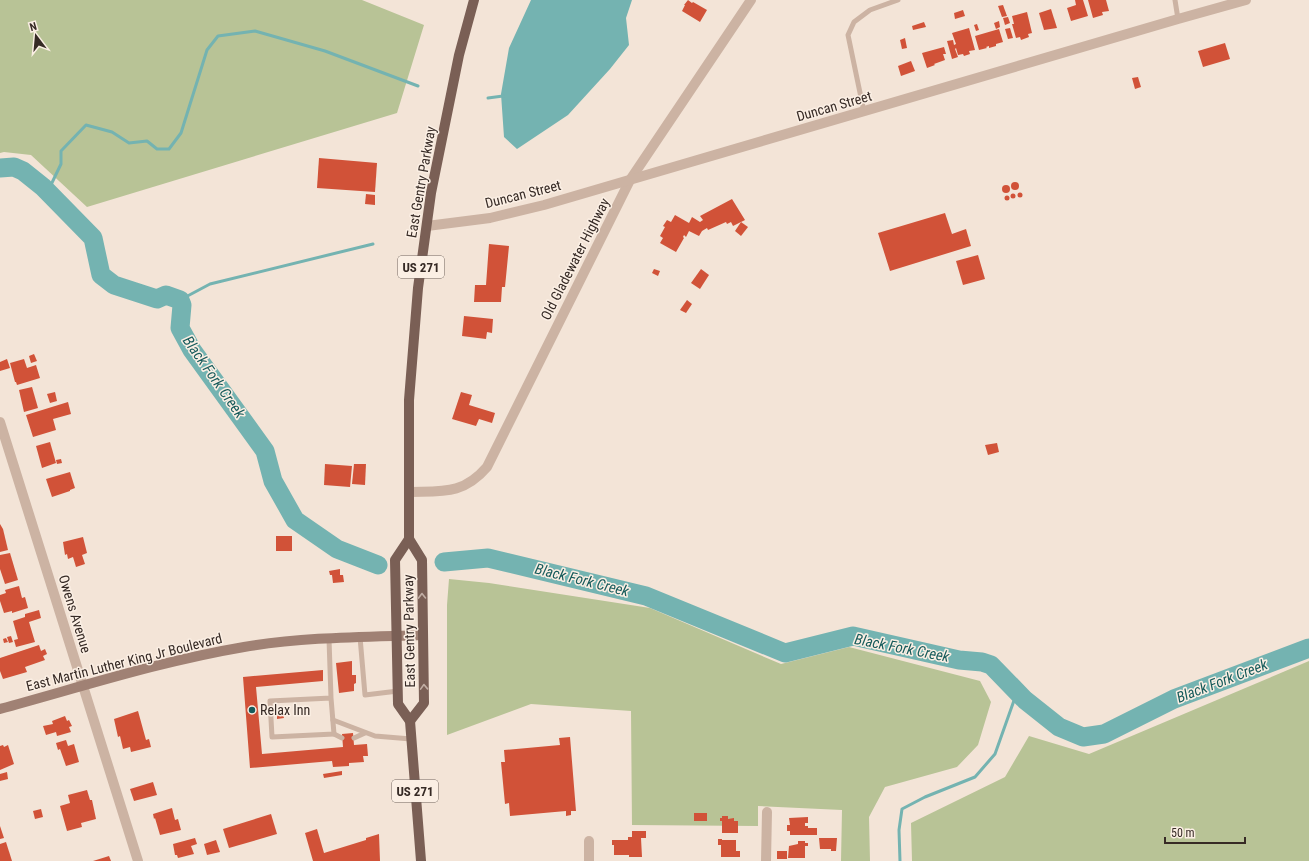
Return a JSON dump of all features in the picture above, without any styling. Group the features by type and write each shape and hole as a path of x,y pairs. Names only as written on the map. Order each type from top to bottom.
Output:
{"main road":[{"name":"East Gentry Parkway","path":"409,539 395,560 398,704 410,721 424,703 422,560 409,539 409,400 418,288 432,193 450,97 459,55 474,0"},
{"name":"East Martin Luther King Jr Boulevard","path":"0,709 186,658 225,650 329,638 423,635"},
{"name":"US 271","path":"410,721 421,861"}],"street":[{"name":"Old Gladewater Highway","path":"409,492 446,491 456,489 474,480 486,467 630,180 751,0"},
{"name":"Duncan Street","path":"427,226 490,218 544,205 1246,0"},
{"name":"Owens Avenue","path":"0,422 138,861"},
{"path":"766,861 767,812"},
{"path":"589,841 589,861"}],"lane":[{"path":"864,112 848,35 854,22 870,10 898,0"},
{"path":"1175,0 1178,19"},
{"path":"360,637 365,695 398,691"},
{"path":"329,638 334,734"},
{"path":"331,698 270,701 272,737 334,734 342,738"},
{"path":"333,720 364,733 376,736 411,739"},
{"path":"354,738 364,733"}],"green space":[{"path":"0,0 362,0 424,25 397,113 87,207 31,155 4,152 0,153"},
{"path":"449,579 489,583 650,608 781,664 849,647 980,681 991,702 978,745 957,767 885,787 869,817 870,861 841,861 842,810 758,806 758,826 632,825 631,711 531,704 447,735 447,605"},
{"path":"1309,661 1309,861 912,861 911,823 1005,777 1029,736 1089,754"}],"water":[{"path":"531,0 632,0 626,18 629,45 610,69 568,115 517,149 504,137 501,94 509,48"}],"building":[{"path":"688,0 707,10 700,22 682,11"},
{"path":"1075,0 1083,0 1088,16 1071,21 1067,8 1076,5"},
{"path":"1088,0 1106,0 1109,11 1102,12 1103,15 1093,18"},
{"path":"1003,5 1007,16 1002,17 998,6"},
{"path":"1051,9 1057,28 1044,30 1039,13"},
{"path":"963,10 965,16 955,19 954,13"},
{"path":"1027,12 1032,33 1028,34 1029,37 1021,40 1020,37 1016,38 1012,24 1014,24 1012,16"},
{"path":"1008,17 1010,23 1005,25 1003,18"},
{"path":"999,21 1000,27 996,29 994,23"},
{"path":"924,22 926,27 913,30 912,26"},
{"path":"977,24 979,30 976,31 974,25"},
{"path":"969,28 975,50 969,51 970,54 964,56 963,54 958,55 956,48 958,57 952,59 947,41 953,40 954,45 956,44 952,33"},
{"path":"1010,28 1013,38 1008,39 1005,29"},
{"path":"999,29 1003,42 996,44 996,46 989,48 989,46 979,50 975,36"},
{"path":"905,38 907,48 902,49 900,40"},
{"path":"1225,43 1230,59 1203,67 1198,51"},
{"path":"944,47 946,54 943,54 945,60 927,68 922,53"},
{"path":"911,61 915,71 901,76 898,66"},
{"path":"1138,77 1141,87 1135,89 1132,78"},
{"path":"319,158 377,163 375,192 317,188"},
{"path":"1015,182 1018,183 1018,189 1015,190 1012,189 1011,186 1012,183"},
{"path":"1006,185 1009,186 1009,192 1006,193 1003,192 1002,189 1003,186"},
{"path":"1020,192 1023,195 1020,198 1017,195"},
{"path":"1013,193 1016,196 1013,199 1010,196"},
{"path":"366,194 375,195 375,205 365,204"},
{"path":"1007,195 1010,198 1007,201 1004,198"},
{"path":"732,199 745,220 733,226 731,222 727,224 726,222 708,230 707,228 702,231 699,236 689,231 686,237 684,235 684,238 676,252 660,243 663,238 660,236 665,227 663,226 667,220 671,222 675,215 689,223 692,217 700,222 703,220 700,216"},
{"path":"945,213 952,234 966,229 971,246 890,271 878,233"},
{"path":"741,222 748,227 741,236 735,231"},
{"path":"489,244 509,246 505,287 502,287 501,302 474,302 475,285 486,285"},
{"path":"978,255 985,279 963,285 956,261"},
{"path":"654,269 660,271 658,276 652,273"},
{"path":"701,269 709,275 700,289 691,283"},
{"path":"687,300 692,304 686,313 680,310"},
{"path":"464,316 493,319 492,333 487,332 486,339 462,336"},
{"path":"34,354 37,361 31,363 29,356"},
{"path":"7,359 10,368 0,371 0,362"},
{"path":"24,359 27,368 36,365 40,378 17,385 10,363"},
{"path":"32,387 38,408 24,412 19,390"},
{"path":"55,392 57,401 50,403 47,394"},
{"path":"461,392 472,395 469,405 495,413 492,423 479,419 476,426 452,419"},
{"path":"68,402 71,414 53,419 56,430 33,437 26,415"},
{"path":"50,442 56,463 42,468 36,446"},
{"path":"997,443 999,452 988,455 985,445"},
{"path":"61,459 62,463 57,464 56,460"},
{"path":"325,464 352,466 350,487 324,485"},
{"path":"354,464 366,464 365,485 352,484"},
{"path":"70,472 75,488 52,497 46,479"},
{"path":"0,524 3,529 8,550 0,552"},
{"path":"276,536 292,536 292,551 276,551"},
{"path":"83,537 87,553 82,555 85,564 76,567 73,557 68,559 67,554 65,555 63,542"},
{"path":"10,553 18,580 5,584 0,569 0,555"},
{"path":"340,569 340,575 343,575 344,582 333,583 332,575 330,575 329,571"},
{"path":"19,586 22,598 25,597 28,608 12,613 12,611 4,613 0,601 0,595 6,593 5,590"},
{"path":"39,610 41,618 29,622 35,642 16,647 14,640 18,639 13,621 25,617 25,614"},
{"path":"11,636 13,642 9,643 7,637"},
{"path":"6,638 8,642 4,643 3,639"},
{"path":"39,645 41,651 45,649 47,654 43,656 45,660 25,667 27,672 3,679 0,671 0,658"},
{"path":"352,661 352,675 356,675 354,691 339,693 336,663"},
{"name":"Relax Inn","path":"323,670 323,681 256,687 262,754 343,747 342,734 353,733 354,745 367,744 368,756 363,756 364,762 349,763 349,766 333,767 332,761 250,768 243,677"},
{"path":"138,711 146,740 149,739 151,747 131,752 130,747 123,749 120,736 118,737 114,719"},
{"path":"283,714 284,718 277,719 277,715"},
{"path":"65,716 67,721 69,720 72,726 69,727 71,732 57,736 56,732 46,735 43,726 53,724 52,721"},
{"path":"570,737 576,811 571,811 571,815 566,816 566,811 510,816 509,803 505,804 501,762 505,762 504,750 560,745 559,738"},
{"path":"66,740 68,746 74,744 79,762 66,766 60,749 58,750 56,743"},
{"path":"3,745 4,747 8,745 14,764 0,770 0,746"},
{"path":"342,771 342,775 324,778 323,774"},
{"path":"7,772 8,779 0,781 0,774"},
{"path":"153,782 157,795 134,801 130,789"},
{"path":"87,790 90,800 92,800 96,819 81,823 82,827 67,831 60,806 70,803 68,795"},
{"path":"172,808 175,820 178,819 181,830 160,835 153,814"},
{"path":"41,809 43,817 35,819 33,811"},
{"path":"694,813 707,813 707,821 694,821"},
{"path":"271,814 277,834 229,848 223,829"},
{"path":"722,816 728,816 728,819 734,818 734,821 738,821 738,833 722,833 722,821 720,821 720,818 722,818"},
{"path":"808,817 808,823 805,823 805,826 808,826 808,828 817,828 817,835 790,835 790,831 787,831 787,825 790,825 789,818"},
{"path":"0,826 4,838 0,839"},
{"path":"317,829 324,853 366,840 366,838 379,834 380,861 313,861 305,833"},
{"path":"632,831 646,831 646,838 641,838 642,857 614,855 614,845 612,845 612,840 628,840 628,837 632,837"},
{"path":"195,838 197,844 191,846 194,854 178,858 177,855 175,855 173,844"},
{"path":"819,838 837,838 836,851 831,851 831,849 820,849"},
{"path":"718,839 736,840 736,851 740,851 740,857 721,857 721,845 718,845"},
{"path":"216,840 220,852 207,855 204,844"},
{"path":"798,841 805,841 805,843 808,843 808,846 805,846 805,858 788,858 789,846 798,844"},
{"path":"6,842 12,861 0,861 0,844"},
{"path":"777,851 787,851 787,859 777,859"},
{"path":"109,856 111,861 93,861"}],"waterway":[{"path":"48,191 61,164 61,151 86,125 112,132 129,143 147,141 157,149 169,149 181,133 207,50 218,36 255,31 325,51 418,86"},
{"path":"488,98 503,96"},
{"name":"Black Fork Creek","path":"0,168 14,167 23,171 43,187 93,238 101,275 114,285 157,299 166,295 180,300 182,305 180,328 192,350 265,451 273,481 295,520 337,549 378,565"},
{"path":"180,300 210,284 373,244"},
{"name":"Black Fork Creek","path":"444,562 488,558 646,596 785,653 853,636 959,660 982,662 991,665 1025,700 1059,727 1083,737 1104,734 1174,699 1309,648"},
{"path":"900,861 899,830 902,809 925,797 975,777 995,754 1017,692"}],"place":[{"name":"Relax Inn","path":"252,710"}]}
